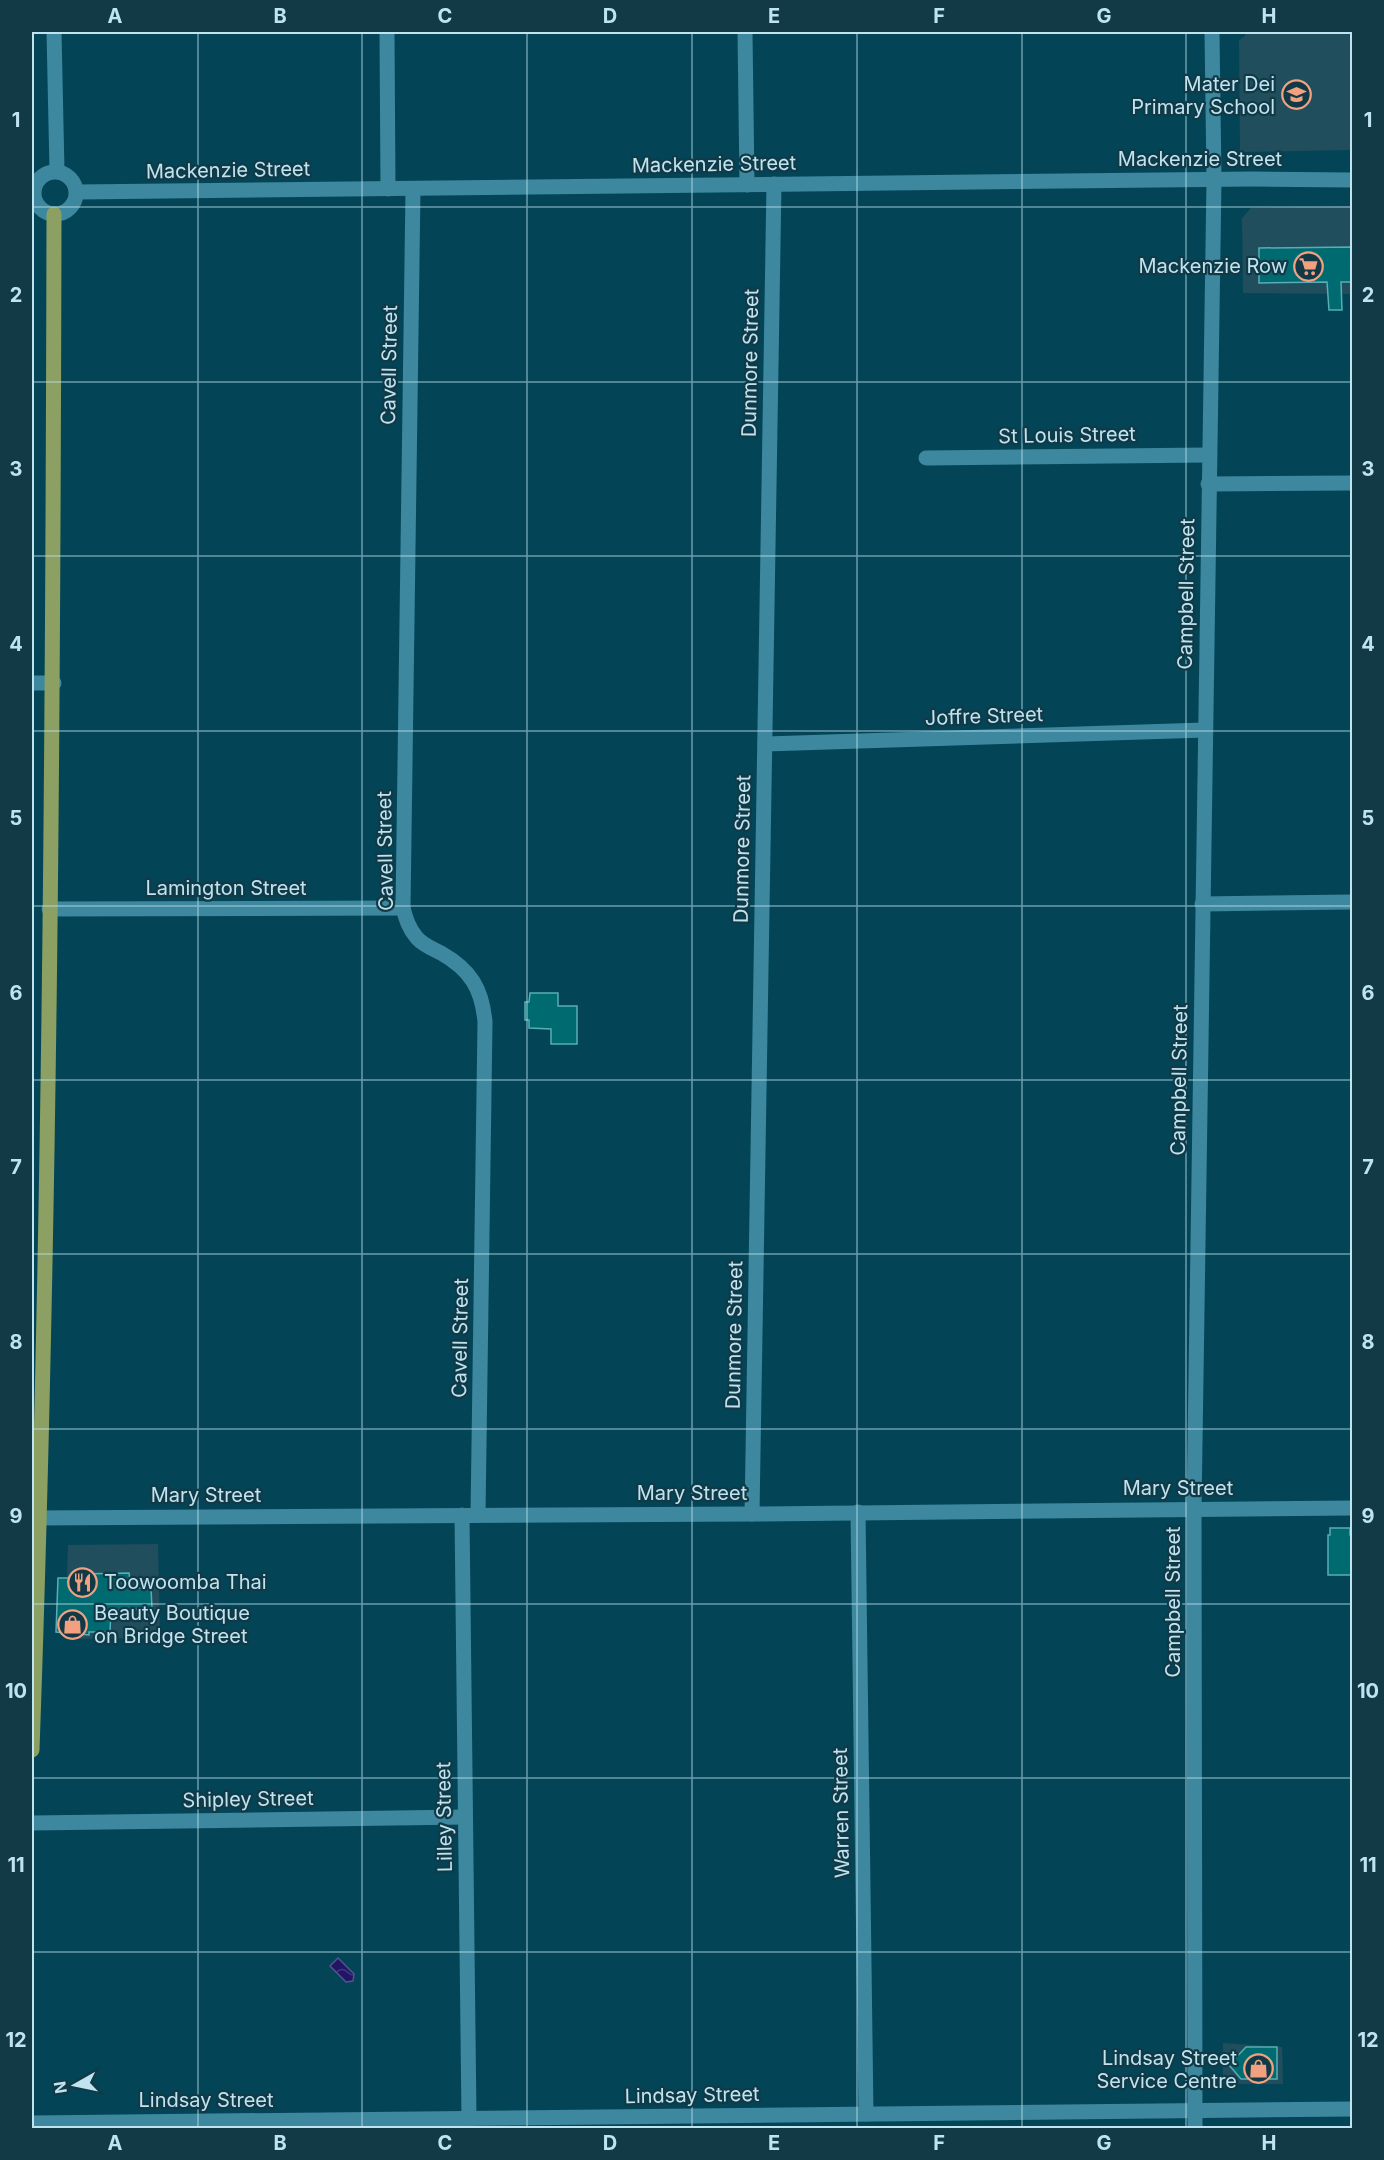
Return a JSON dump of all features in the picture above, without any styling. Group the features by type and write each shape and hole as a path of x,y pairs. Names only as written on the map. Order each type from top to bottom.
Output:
{"main road":[{"path":"32,1750 54,683 54,214"}],"street":[{"path":"54,32 57,171"},
{"path":"387,32 388,189"},
{"path":"745,32 747,184"},
{"name":"Campbell Street","path":"1195,2128 1194,1509 1208,455 1214,180 1212,32"},
{"path":"57,171 70,178 76,192 72,206 63,212 54,214 38,205 33,192 41,177 57,171"},
{"name":"Mackenzie Street","path":"76,192 1353,180"},
{"name":"Dunmore Street","path":"752,1514 774,184"},
{"name":"Cavell Street","path":"412,189 403,908 408,926 418,940 465,971 475,982 483,1000 485,1022 478,1515"},
{"name":"St Louis Street","path":"926,458 1208,455"},
{"path":"1208,484 1353,483"},
{"path":"32,683 54,683"},
{"name":"Joffre Street","path":"765,744 1205,730"},
{"path":"1202,904 1353,902"},
{"name":"Lamington Street","path":"49,909 403,908"},
{"name":"Mary Street","path":"36,1518 1353,1508"},
{"name":"Warren Street","path":"858,1512 866,2114"},
{"name":"Lilley Street","path":"462,1515 469,2119"},
{"name":"Shipley Street","path":"32,1823 465,1817"},
{"name":"Lindsay Street","path":"32,2123 1353,2109"}],"shaded area":[{"name":"Mater Dei Primary School","path":"1245,32 1352,32 1352,150 1240,152 1239,40 1245,36"},
{"path":"1352,206 1352,294 1243,293 1242,218 1251,208"},
{"path":"158,1544 160,1638 65,1639 68,1545"},
{"path":"1223,2043 1282,2047 1283,2084 1223,2084"}],"water":[{"path":"338,1958 354,1974 353,1981 346,1982 330,1966"}],"building":[{"path":"1353,247 1353,282 1341,282 1342,310 1329,310 1327,282 1259,283 1259,248"},
{"path":"530,993 558,993 558,1006 577,1006 577,1044 551,1044 551,1029 529,1028 529,1020 525,1020 525,1002 529,1002"},
{"path":"1330,1528 1350,1528 1350,1535 1353,1535 1352,1575 1328,1575"},
{"path":"129,1573 131,1588 151,1588 152,1609 111,1610 110,1632 89,1632 89,1635 56,1632 58,1578 80,1578 79,1574"},
{"path":"1246,2047 1277,2047 1277,2079 1241,2079 1229,2065"}],"place":[{"name":"Mater Dei Primary School","path":"1296,95"},
{"name":"Mackenzie Row","path":"1308,266"},
{"name":"Toowoomba Thai","path":"83,1582"},
{"name":"Beauty Boutique on Bridge Street","path":"73,1625"},
{"name":"Lindsay Street Service Centre","path":"1258,2069"}]}
